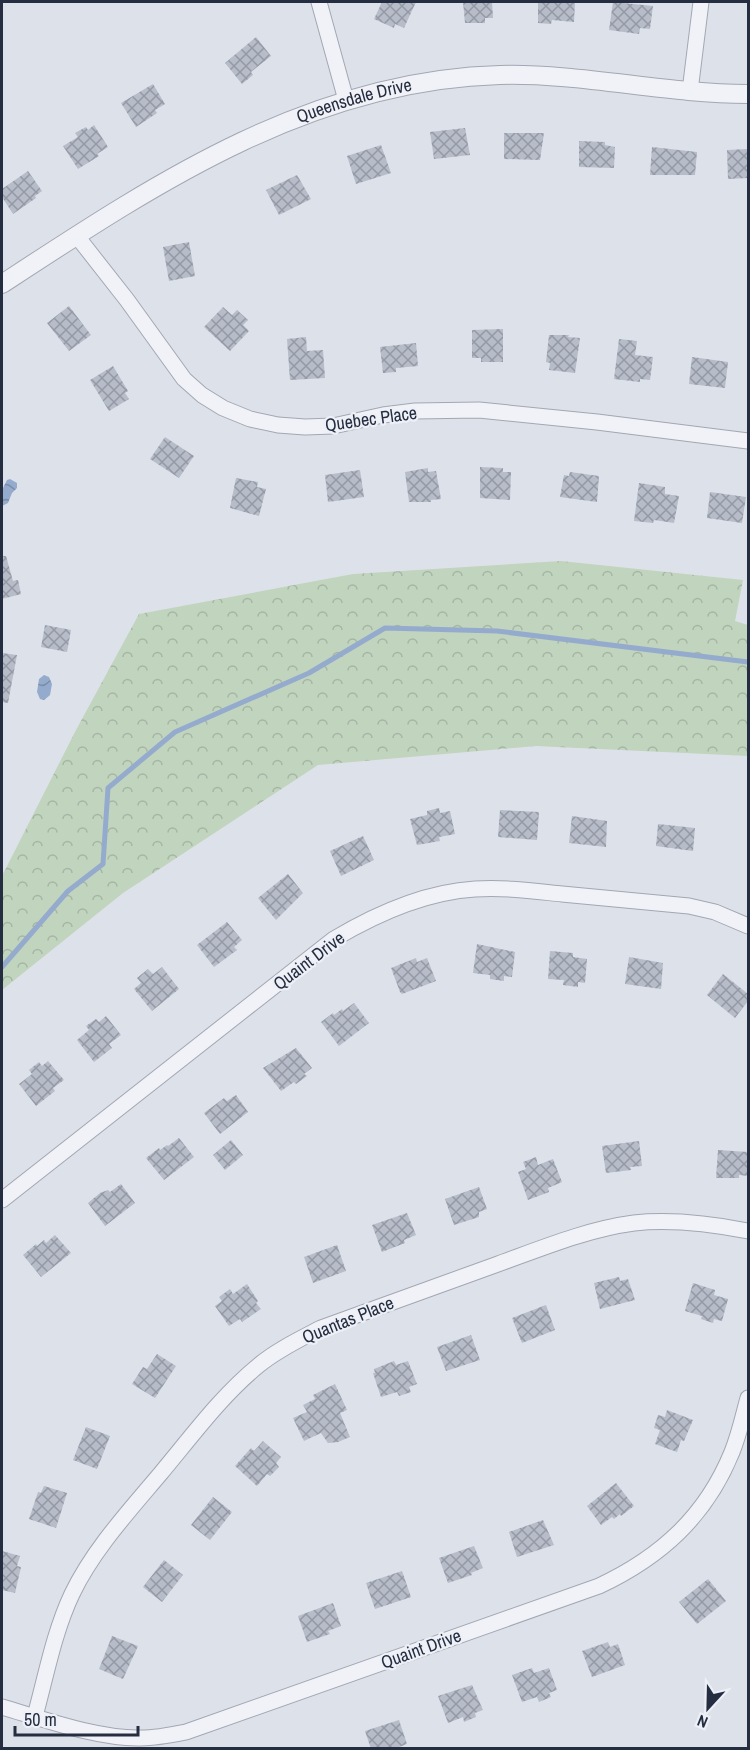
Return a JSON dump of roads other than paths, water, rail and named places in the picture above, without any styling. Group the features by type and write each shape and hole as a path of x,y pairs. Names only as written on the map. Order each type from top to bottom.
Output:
{"street":[{"path":"319,2 346,100"},
{"path":"690,91 701,2"},
{"name":"Queensdale Drive","path":"2,284 76,235 198,162 290,119 346,100 417,83 500,75 546,75 690,91 748,94"},
{"name":"Quebec Place","path":"76,235 184,379 223,408 250,419 278,425 333,426 383,415 415,411 478,410 748,441"},
{"name":"Quaint Drive","path":"2,1200 334,939 353,928 413,902 474,889 505,889 689,906 715,912 748,926"},
{"name":"Quantas Place","path":"35,1716 59,1625 88,1565 134,1505 234,1387 290,1344 321,1328 556,1243 599,1230 634,1223 661,1222 691,1223 748,1231"},
{"name":"Quaint Drive","path":"2,1707 108,1736 139,1738 186,1732 599,1586 647,1560 671,1541 692,1519 721,1477 733,1450 748,1398"}],"water":[{"path":"10,479 17,483 17,488 8,503 2,506 2,490 7,480"},
{"path":"44,675 49,677 52,684 50,695 44,700 40,699 37,692 39,679"}],"waterway":[{"path":"2,967 68,891 103,864 108,788 175,732 309,673 385,628 497,631 748,662"}]}
